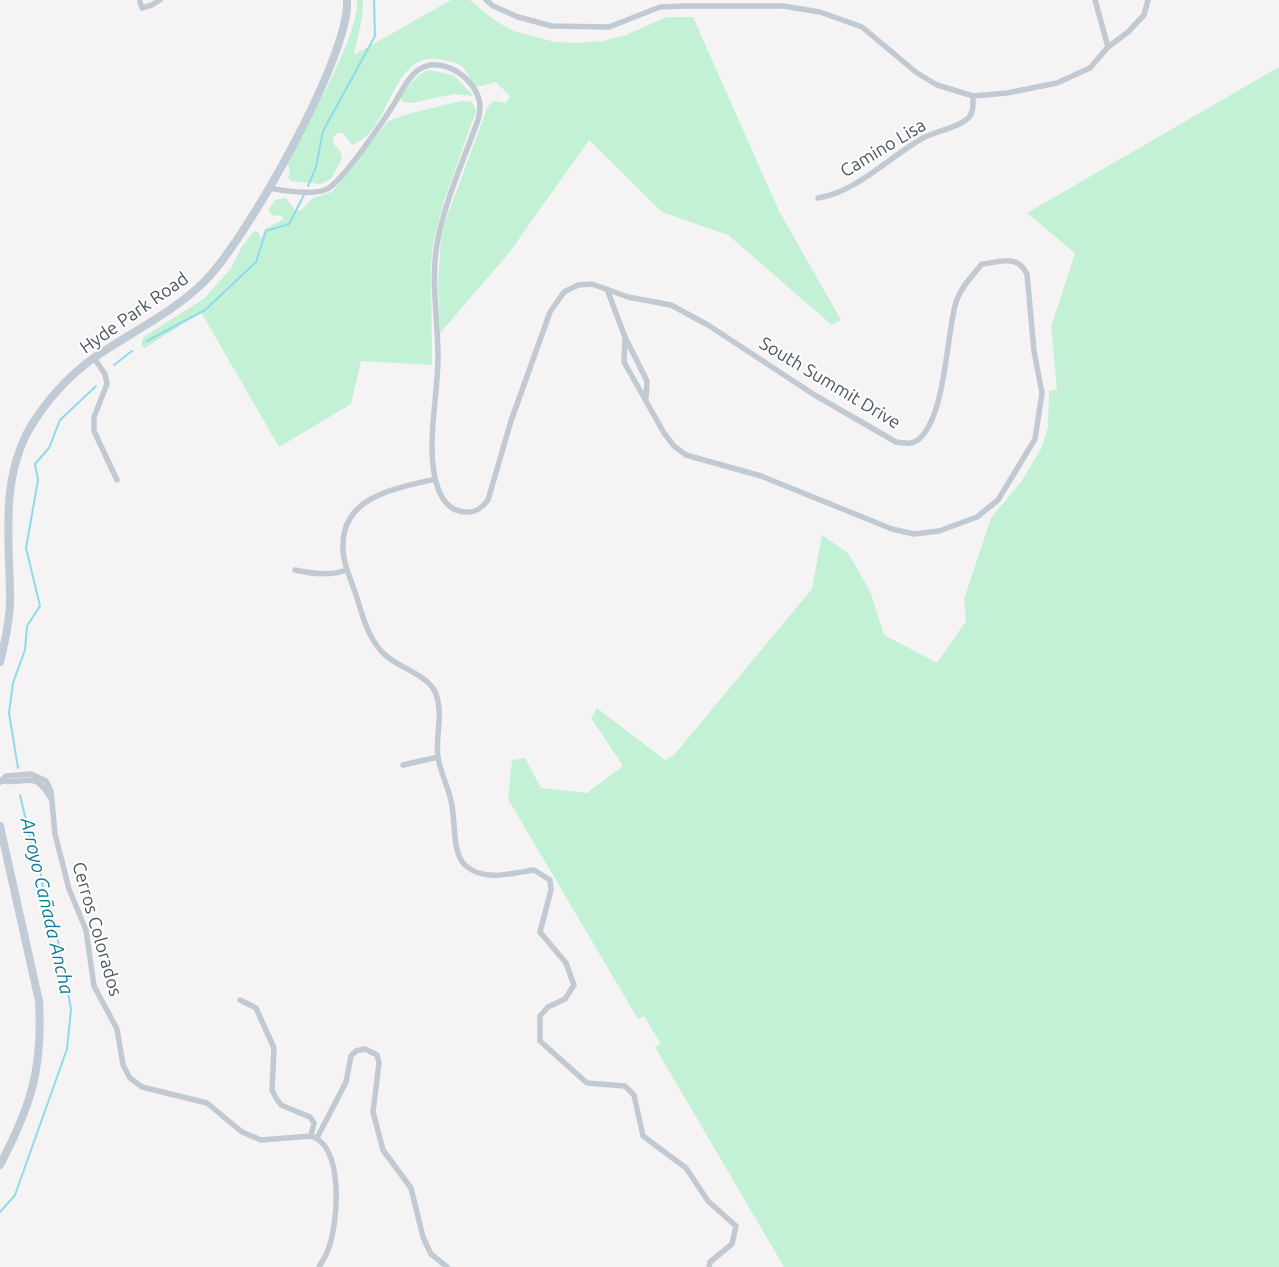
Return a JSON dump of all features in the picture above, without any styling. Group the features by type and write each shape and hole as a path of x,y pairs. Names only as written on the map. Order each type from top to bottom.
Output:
{"main road":[{"name":"Hyde Park Road","path":"0,662 7,634 10,602 5,522 12,466 25,436 48,402 70,377 94,358 180,302 203,283 218,266 269,188 328,73 348,12 347,0"},
{"path":"0,826 38,1001 40,1030 38,1064 31,1095 13,1141 0,1166"}],"street":[{"path":"140,2 142,8 152,6 160,0"},
{"path":"486,0 493,6 518,17 552,26 610,27 660,7 783,6 820,12 862,27 918,73 937,85 973,96 1007,93 1056,83 1090,68 1108,47 1128,32 1144,15 1148,0"},
{"path":"751,7 756,0"},
{"path":"1095,0 1108,47"},
{"name":"South Summit Drive","path":"269,188 283,191 319,192 332,186 370,138 408,80 424,67 440,65 453,69 465,77 478,94 480,106 478,120 447,206 436,254 438,354 433,425 435,479 442,497 452,508 472,512 485,504 490,495 511,421 550,312 564,292 578,285 592,284 628,297 671,305 708,326 813,394 896,442 907,444 917,441 928,429 940,394 956,301 964,284 982,264 1015,261 1022,264 1027,274 1034,351 1042,393 1035,439 998,500 977,517 939,531 914,534 892,529 761,476 686,455 674,446 664,433 624,362 625,337"},
{"name":"Camino Lisa","path":"818,198 829,196 865,178 924,137 966,120 973,111 973,96"},
{"name":"South Summit Drive","path":"607,289 625,337 647,381 646,400"},
{"path":"94,358 105,374 107,384 94,417 94,431 117,480"},
{"path":"435,479 379,493 360,507 350,519 344,533 342,545 348,570 372,641 384,655 429,684 437,695 440,710 438,757 452,802 456,848 464,865 486,876 534,870 550,880 551,890 540,932 566,963 574,985 565,999 548,1007 540,1016 540,1041 586,1083 625,1086 634,1094 643,1136 686,1168 708,1201 736,1226 732,1244 710,1262 709,1267"},
{"path":"295,570 313,574 338,573 348,570"},
{"path":"403,765 438,757"},
{"name":"Cerros Colorados","path":"1,781 33,780 42,784 52,801 55,834 69,889 86,930 94,986 117,1029 123,1065 130,1078 142,1087 207,1103 242,1132 262,1140 314,1137"},
{"path":"240,1000 256,1008 274,1048 272,1090 276,1098 281,1104 310,1117 314,1123 314,1137 329,1152 336,1182 335,1218 328,1249 319,1267"},
{"path":"314,1137 346,1082 351,1056 356,1051 371,1050 377,1055 379,1063 373,1112 383,1150 411,1188 423,1237 431,1254 447,1267"}],"green space":[{"path":"357,0 363,0 363,7 354,55 451,0 470,0 494,20 513,31 555,42 603,41 626,35 667,17 693,17 779,211 841,320 832,325 728,235 662,212 589,140 509,253 440,333 438,283 441,239 445,222 488,106 494,101 506,103 510,96 496,82 476,87 457,63 426,59 412,66 402,77 376,124 366,137 352,145 343,133 338,133 334,136 333,143 340,151 342,158 331,179 321,184 291,181 288,177 290,171 287,163 341,58 356,16"},
{"path":"1279,67 1279,1267 784,1267 655,1047 661,1044 644,1016 638,1019 508,799 512,760 525,758 541,788 587,793 623,766 591,718 597,708 665,760 674,755 812,589 822,535 848,553 870,591 884,635 937,663 966,621 964,599 991,518 1021,482 1041,449 1048,428 1049,391 1057,389 1051,327 1075,253 1027,213"},
{"path":"429,70 453,75 474,96 454,94 411,103 402,102 401,96 410,84 421,74"},
{"path":"462,101 472,102 476,111 444,201 434,239 431,263 432,365 361,361 351,404 279,447 201,312 145,348 142,346 142,340 145,336 205,298 231,268 241,248 254,231 258,232 261,239 265,229 283,220 282,216 272,215 268,210 275,200 286,198 296,211 301,210 313,198 332,192 388,121 411,113"}],"waterway":[{"name":"Arroyo Cañada Ancha","path":"308,186 316,167 323,131 375,36 374,0"},
{"name":"Arroyo Cañada Ancha","path":"147,341 205,310 256,262 266,231 289,224 304,195"},
{"name":"Arroyo Cañada Ancha","path":"114,365 132,351"},
{"name":"Arroyo Cañada Ancha","path":"18,768 9,713 13,683 25,650 27,626 40,606 26,548 38,480 35,464 49,448 60,420 96,386"},
{"name":"Arroyo Cañada Ancha","path":"0,1212 15,1195 67,1049 71,1009 56,930 44,894 40,868 32,846 20,795"}]}
